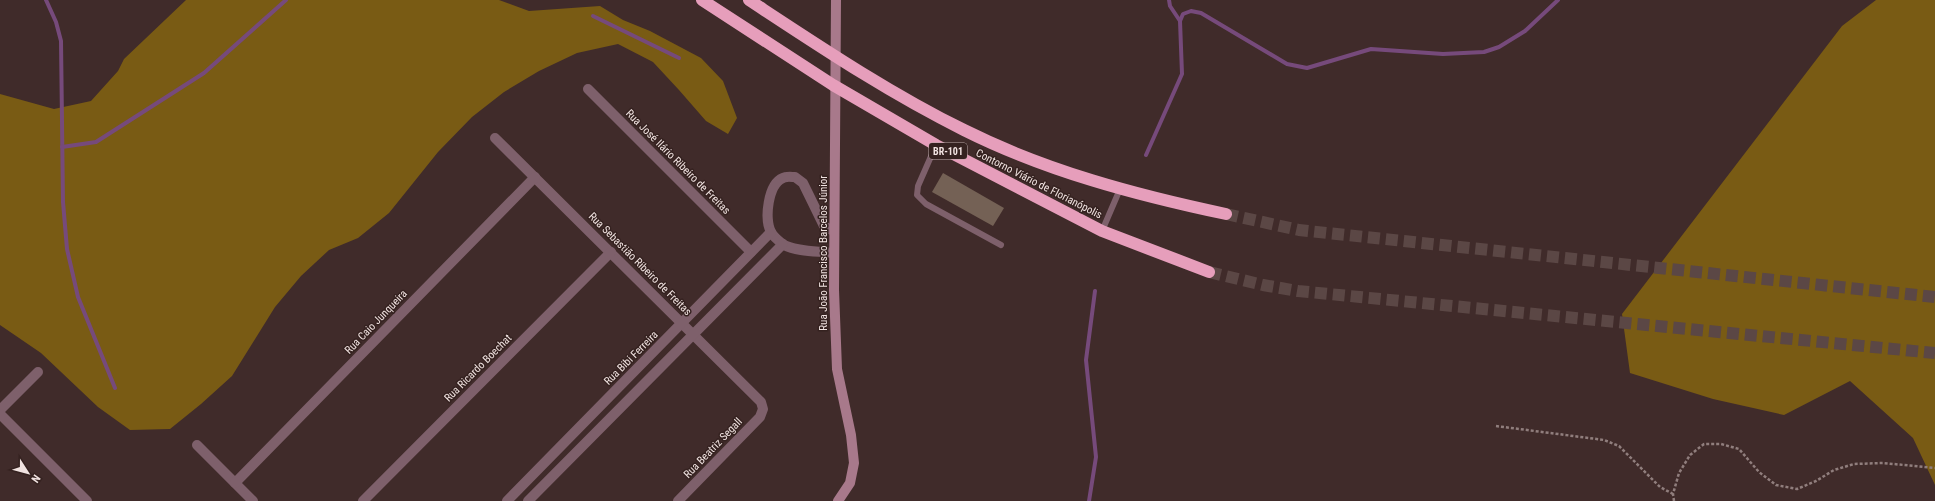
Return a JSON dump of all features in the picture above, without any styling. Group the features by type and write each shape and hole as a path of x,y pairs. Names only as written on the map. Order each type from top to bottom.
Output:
{"highway":[{"name":"Contorno Viário de Florianópolis","path":"702,0 833,85 936,145 1102,231 1209,272"},
{"name":"Contorno Viário de Florianópolis","path":"749,0 847,64 912,103 964,131 1019,154 1120,189 1226,214"}],"street":[{"name":"Rua João Francisco Barcelos Júnior","path":"836,0 836,137 833,253 838,369 851,435 854,463 850,483 838,501"},
{"name":"Rua José Ilário Ribeiro de Freitas","path":"588,89 751,252"},
{"name":"Rua Sebastião Ribeiro de Freitas","path":"496,138 756,396 761,402 763,409"},
{"name":"Rua Caio Junqueira","path":"235,483 535,177"},
{"path":"833,231 824,226 803,183 796,177 783,178 774,185 768,212 768,224 771,232 783,244 792,248 833,253"},
{"name":"Rua Bibi Ferreira","path":"507,501 771,232"},
{"path":"528,501 783,244"},
{"name":"Rua Ricardo Boechat","path":"363,501 611,252"},
{"path":"0,410 38,372"},
{"name":"Rua Beatriz Segall","path":"678,501 760,417 763,409"},
{"path":"0,414 87,501"},
{"path":"197,445 253,501"}],"lane":[{"path":"936,145 918,186 917,195 926,204 1001,245"},
{"path":"1102,231 1120,189"}],"path":[{"path":"1496,426 1604,440 1619,446 1660,487 1673,494"},
{"path":"1674,501 1673,494 1679,473 1690,455 1704,444 1721,444 1739,449 1759,472 1776,485 1797,489 1816,481 1834,470 1854,464 1883,463 1935,468"}],"shaded area":[{"path":"186,0 499,0 529,11 600,6 623,20 650,31 701,58 723,81 737,118 728,134 706,121 653,62 618,44 577,53 539,71 504,92 472,117 438,152 389,213 358,238 329,250 301,276 275,307 232,376 201,404 170,429 130,430 98,407 41,353 0,325 0,94 54,109 91,101 118,71 124,59"},
{"path":"1876,0 1935,0 1935,485 1913,438 1850,381 1784,415 1713,399 1630,373 1622,314 1842,26"}],"building":[{"path":"943,173 1004,208 993,226 932,192"}],"waterway":[{"path":"46,0 56,22 61,41 63,202 67,249 78,297 115,388"},
{"path":"62,147 96,142 204,73 286,0"},
{"path":"1169,0 1170,6 1180,21"},
{"path":"1146,155 1182,74 1180,21 1183,14 1191,11 1201,13 1287,64 1307,68 1371,49 1443,54 1484,52 1499,47 1525,31 1558,0"},
{"path":"593,16 679,58"},
{"path":"1089,501 1096,457 1086,360 1095,291"}],"tunnel":[{"path":"1226,214 1299,230 1935,297"},
{"path":"1209,272 1263,285 1298,291 1935,353"}]}
